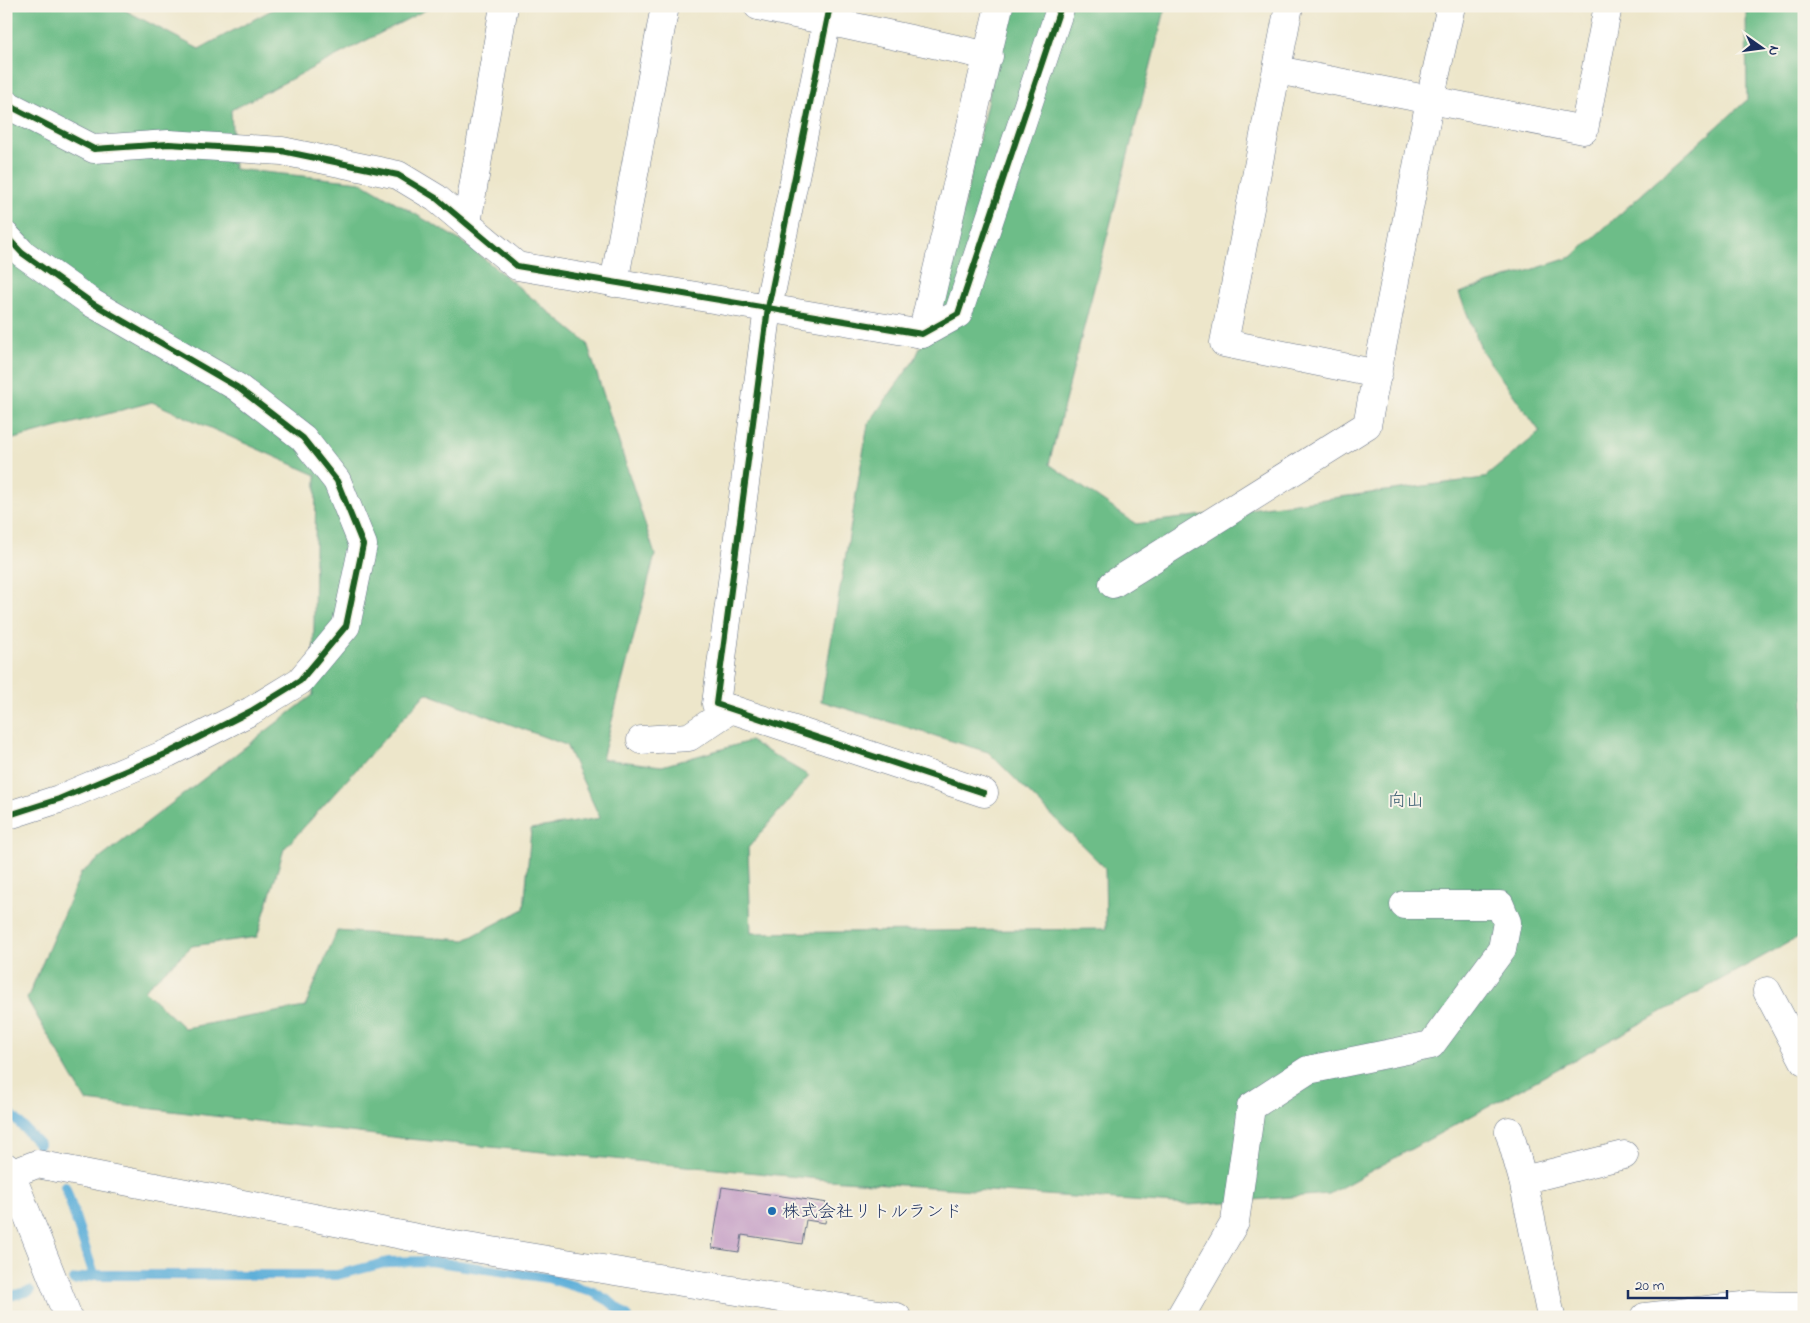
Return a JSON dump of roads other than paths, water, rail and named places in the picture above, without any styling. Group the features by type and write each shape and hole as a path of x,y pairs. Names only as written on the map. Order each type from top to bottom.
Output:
{"street":[{"path":"467,223 504,6"},
{"path":"614,283 665,6"},
{"path":"758,6 829,13 989,56"},
{"path":"922,334 989,56 999,6"},
{"path":"6,104 94,149 169,144 282,151 398,175 436,198 517,266 922,334 958,314 1061,6"},
{"path":"1289,6 1224,342 1378,374"},
{"path":"1113,584 1367,425 1450,6"},
{"path":"1276,70 1584,130 1608,6"},
{"path":"829,13 768,308 716,704 984,793"},
{"path":"6,236 22,254 92,303 237,387 303,438 338,481 363,545 346,626 300,681 252,711 168,752 59,799 6,816"},
{"path":"641,740 689,737 731,709"},
{"path":"1180,1317 1235,1222 1251,1107 1308,1070 1430,1045 1502,949 1508,922 1500,905 1404,905"},
{"path":"1767,991 1804,1061"},
{"path":"1510,1131 1551,1317"},
{"path":"1522,1180 1624,1155"},
{"path":"68,1317 9,1171 37,1164 443,1243 897,1317"},
{"path":"1645,1317 1804,1306"}],"waterway":[{"path":"6,1109 39,1144"},
{"path":"65,1186 94,1275"},
{"path":"74,1280 94,1275 337,1275 388,1262 430,1261 548,1278 593,1292 609,1301 628,1317"},
{"path":"6,1297 30,1291"}],"place":[{"name":"株式会社リトルランド","path":"772,1211"}],"park label":[{"name":"向山","path":"1406,800"}]}
